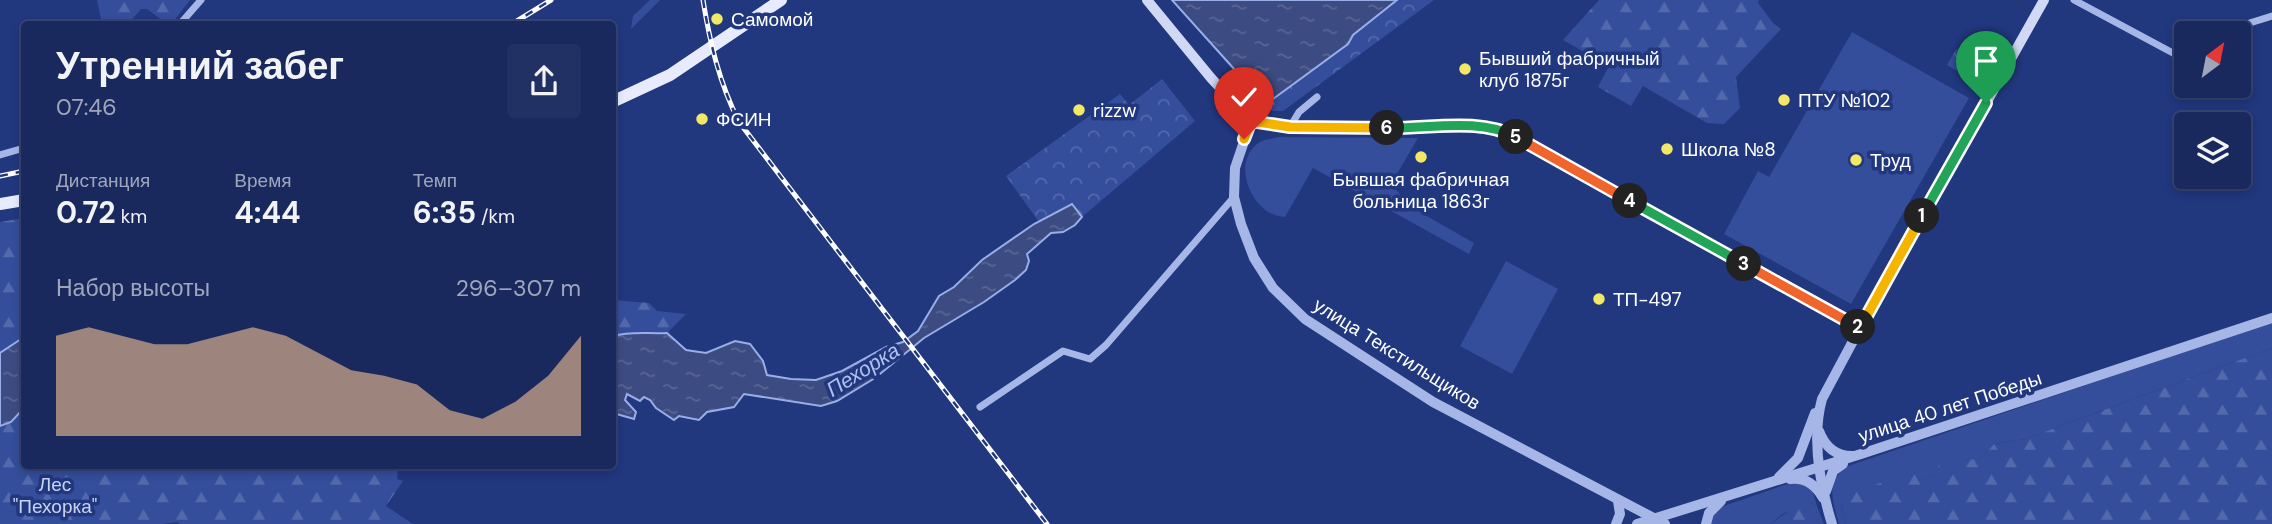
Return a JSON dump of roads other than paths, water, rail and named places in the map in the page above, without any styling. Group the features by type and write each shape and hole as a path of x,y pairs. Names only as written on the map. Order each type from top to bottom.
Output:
{"main road":[{"path":"616,100 670,75 781,0"},
{"path":"1147,0 1251,121 1290,127 1475,127 1502,131 1860,328 2044,0"},
{"path":"0,204 21,200"}],"street":[{"path":"183,21 201,0"},
{"path":"2074,0 2174,54"},
{"path":"2251,22 2272,16"},
{"path":"1290,127 1299,112 1317,97"},
{"name":"улица Текстильщиков","path":"1251,121 1235,168 1234,197 1254,258 1273,288 1305,319 1433,402 1665,524"},
{"path":"0,155 21,149"},
{"path":"980,407 1063,351 1090,359 1106,345 1234,197"},
{"name":"улица 40 лет Победы","path":"1637,524 1861,454 2272,318"},
{"path":"1769,483 1785,473 1798,458 1812,419 1860,328"},
{"path":"1822,399 1817,421 1819,467 1832,524"},
{"path":"1817,421 1822,438 1832,451 1843,456 1861,454"},
{"path":"1825,502 1827,483 1833,471 1861,454"},
{"path":"1769,483 1794,478 1805,480 1815,487 1825,502"},
{"path":"1706,524 1709,513 1731,495"},
{"path":"1616,524 1620,514 1618,501"}],"water":[{"path":"1172,0 1397,0 1353,35 1348,44 1273,99 1260,99 1247,84 1239,87 1231,77 1235,70"},
{"name":"Пехорка","path":"1072,204 1082,217 1063,232 1051,233 1027,254 1029,261 1026,270 1015,280 924,338 875,378 837,401 821,406 744,394 734,407 707,412 699,420 679,416 674,420 656,408 650,400 644,397 640,401 627,394 625,400 636,412 634,419 616,414 616,335 667,333 686,350 706,353 735,341 750,344 763,361 767,375 816,380 842,371 886,347 903,342 918,331 939,296 954,287 982,260 1034,224"},
{"path":"21,339 21,411 11,422 0,426 0,353"}],"railway":[{"path":"517,21 551,0"},
{"path":"703,0 716,62 739,122 1047,524"},
{"path":"0,176 21,172"}],"place":[{"name":"Самомой","path":"717,19"},
{"name":"Бывший фабричный клуб 1875г","path":"1465,69"},
{"name":"ПТУ №102","path":"1784,100"},
{"name":"rizzw","path":"1079,110"},
{"name":"ФСИН","path":"702,119"},
{"name":"Школа №8","path":"1667,149"},
{"name":"Бывшая фабричная больница 1863г","path":"1421,157"},
{"name":"Труд","path":"1856,160"},
{"name":"ТП-497","path":"1599,299"}],"park label":[{"name":"Лес \"Пехорка\"","path":"55,495"}]}
